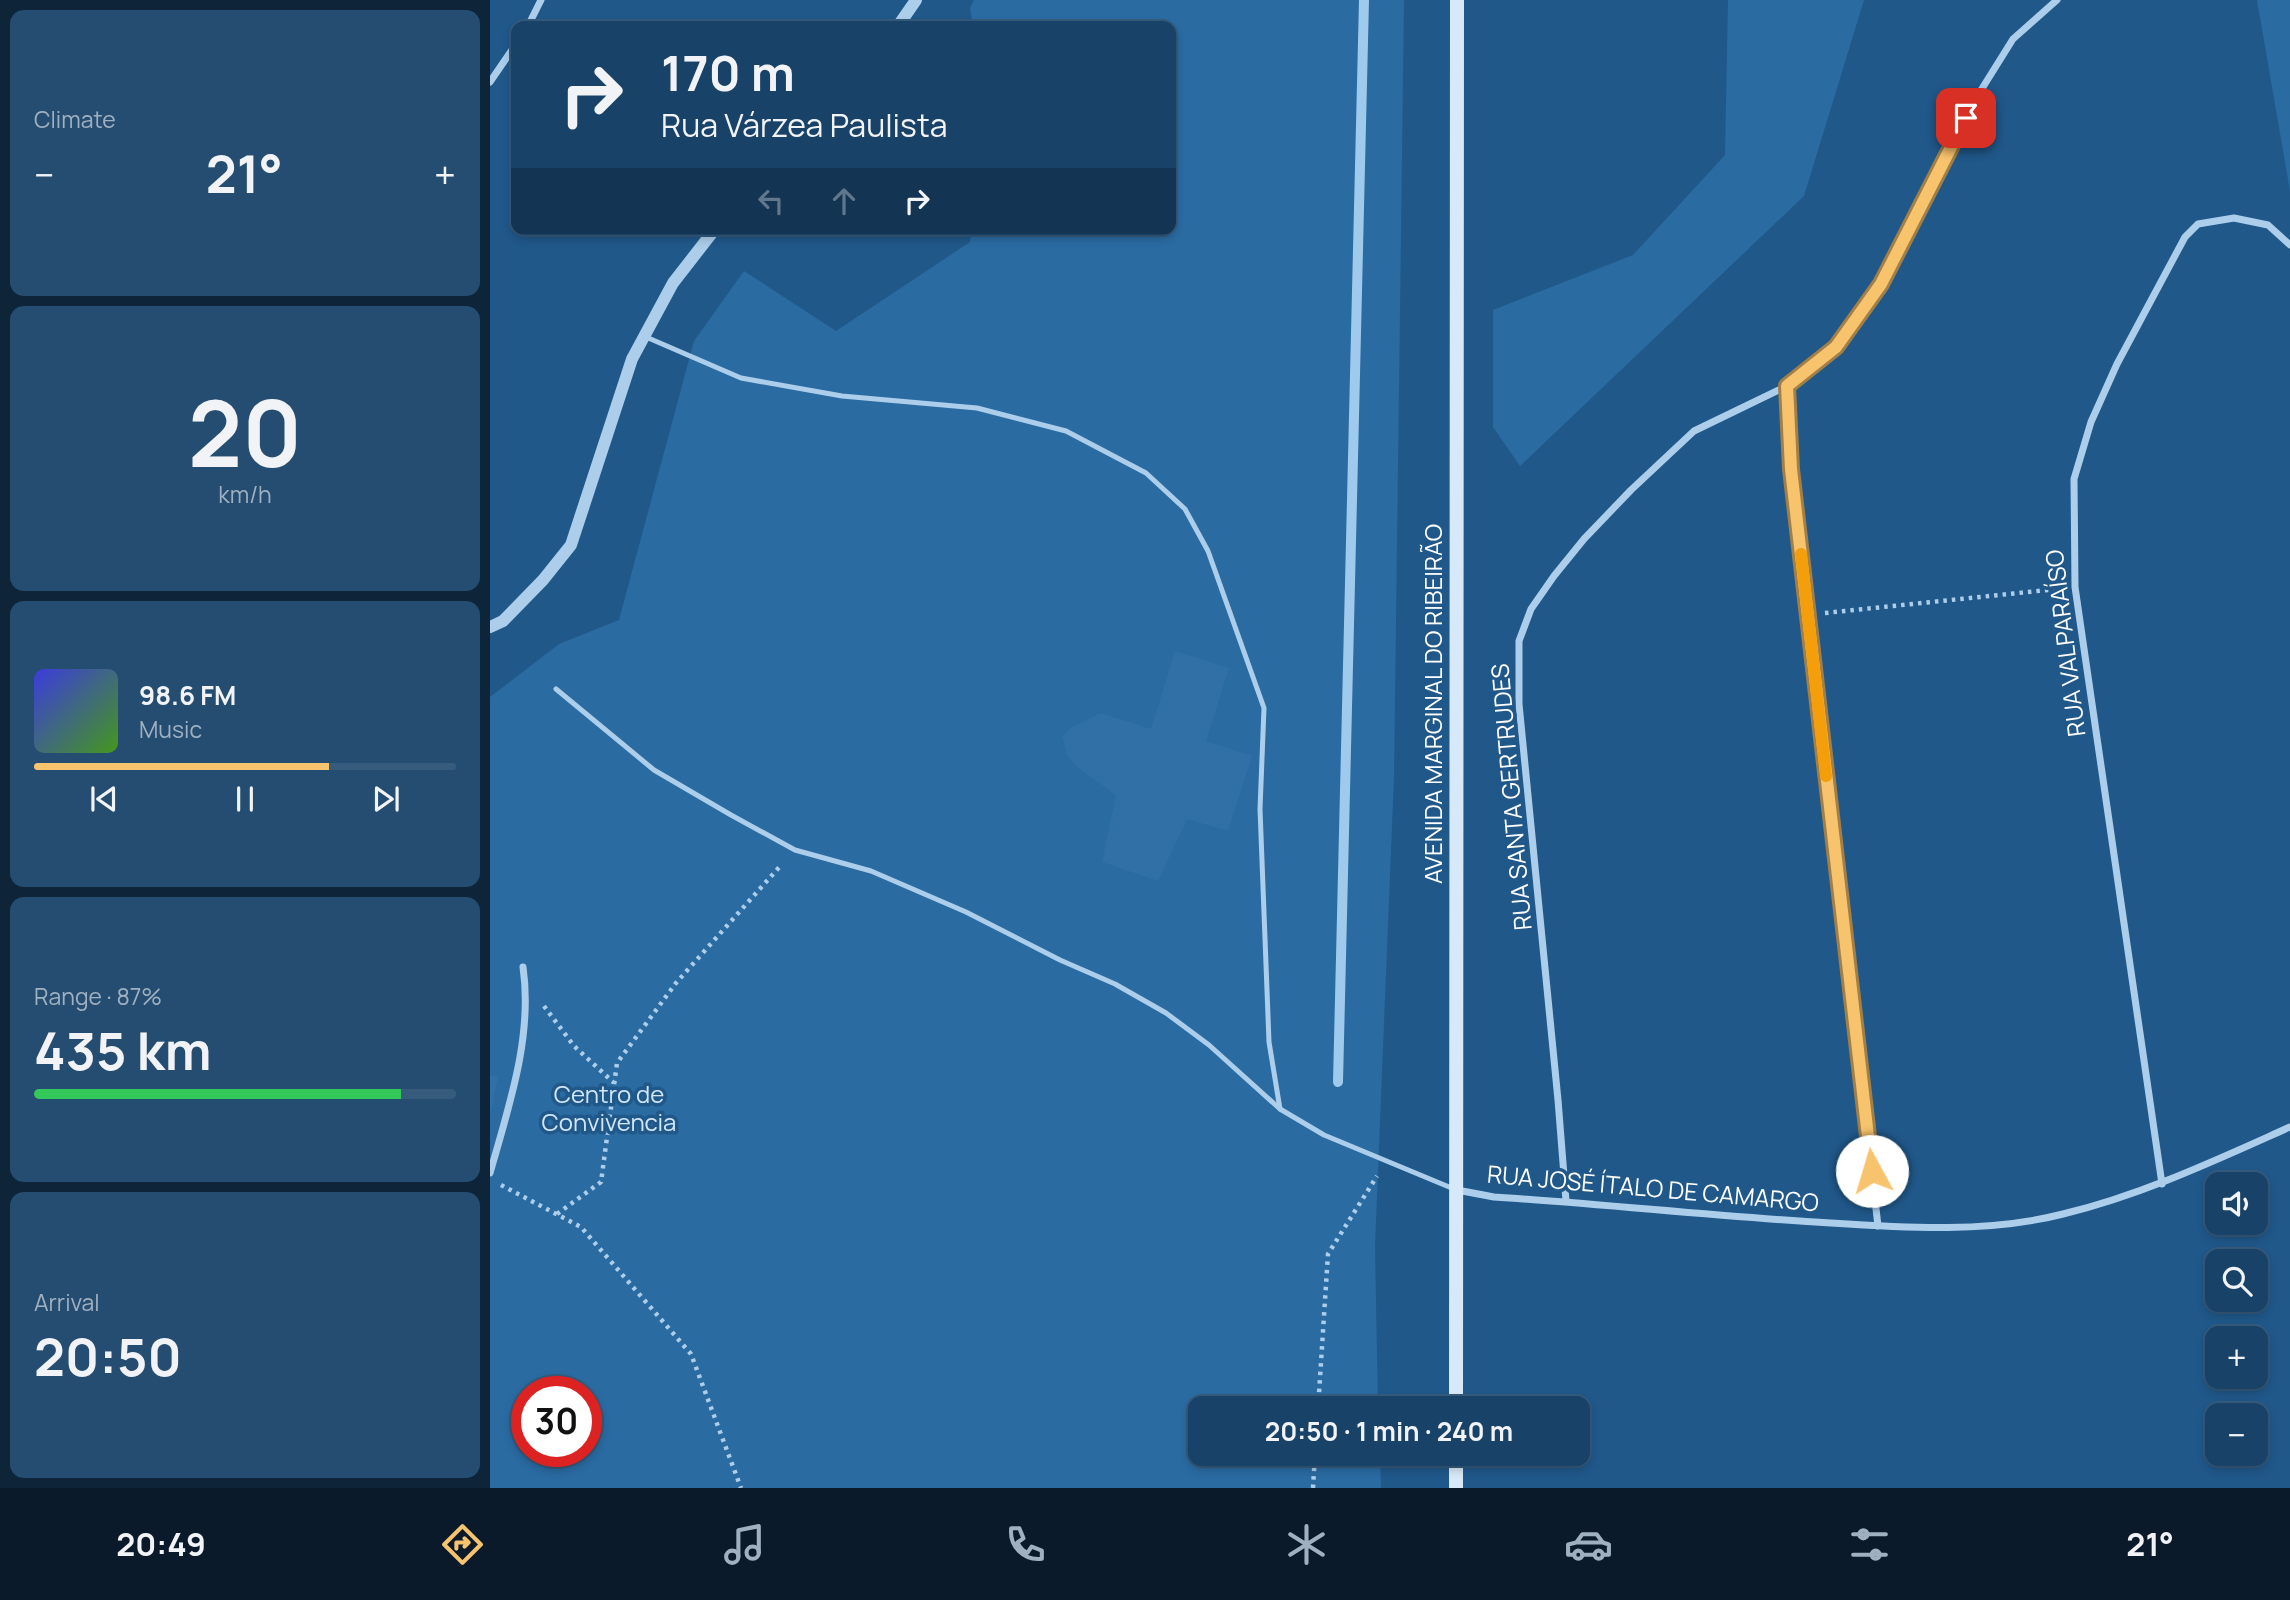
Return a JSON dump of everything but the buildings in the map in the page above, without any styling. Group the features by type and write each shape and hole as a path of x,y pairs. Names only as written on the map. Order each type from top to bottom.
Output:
{"main road":[{"name":"AVENIDA MARGINAL DO RIBEIRÃO","path":"1456,1396 1457,0"},
{"path":"1456,1466 1456,1488"}],"street":[{"path":"530,21 541,0"},
{"path":"901,21 916,0"},
{"name":"RUA SANTA GERTRUDES","path":"1566,1202 1519,704 1519,641 1531,609 1584,539 1630,490 1694,431 1787,386 1836,347 1881,284 1985,84 2013,39 2057,0"},
{"path":"490,82 511,51"},
{"name":"RUA VALPARAÍSO","path":"2162,1184 2075,587 2074,479 2091,422 2117,364 2185,237 2199,223 2234,218 2268,226 2290,245"},
{"path":"490,628 503,621 543,580 571,545 632,359 673,283 710,235"},
{"path":"1787,386 1791,469 1878,1226"},
{"path":"490,1173 523,1044 526,1019 523,967"},
{"name":"RUA JOSÉ ÍTALO DE CAMARGO","path":"1457,1190 1494,1197 1878,1226 1991,1226 2063,1215 2162,1184 2290,1127"}],"lane":[{"path":"643,335 741,377 842,396 976,408 1066,430 1146,473 1185,509 1208,551 1264,708 1261,809 1269,1042 1280,1109"},
{"path":"556,689 654,770 795,850 871,871 966,912 1060,960 1115,984 1166,1013 1209,1045 1280,1109 1324,1135 1457,1190"}],"path":[{"path":"1808,615 2075,587"},
{"path":"557,1214 601,1182 617,1063 676,983 795,850"},
{"path":"525,981 573,1046 614,1083"},
{"path":"1319,1396 1328,1254 1387,1160"},
{"path":"490,1180 580,1227 691,1354 741,1488"},
{"path":"1313,1488 1314,1466"}],"green space":[{"name":"Centro de Convivencia","path":"974,0 1404,0 1394,777 1375,1245 1378,1396 1188,1396 1188,1466 1380,1466 1381,1488 490,1488 490,697 559,644 619,620 694,341 744,271 836,331 970,242 971,235 1176,235 1176,21 972,21 970,8"},
{"path":"1728,0 1864,0 1804,196 1520,466 1493,427 1493,310 1633,255 1725,155"},
{"path":"2257,0 2290,0 2290,191"}],"waterway":[{"path":"1338,1082 1364,0"}],"slow traffic":[{"path":"1801,554 1826,776"}],"route":[{"path":"1872,1171 1791,469 1787,386 1836,347 1881,284 1966,118"}]}
